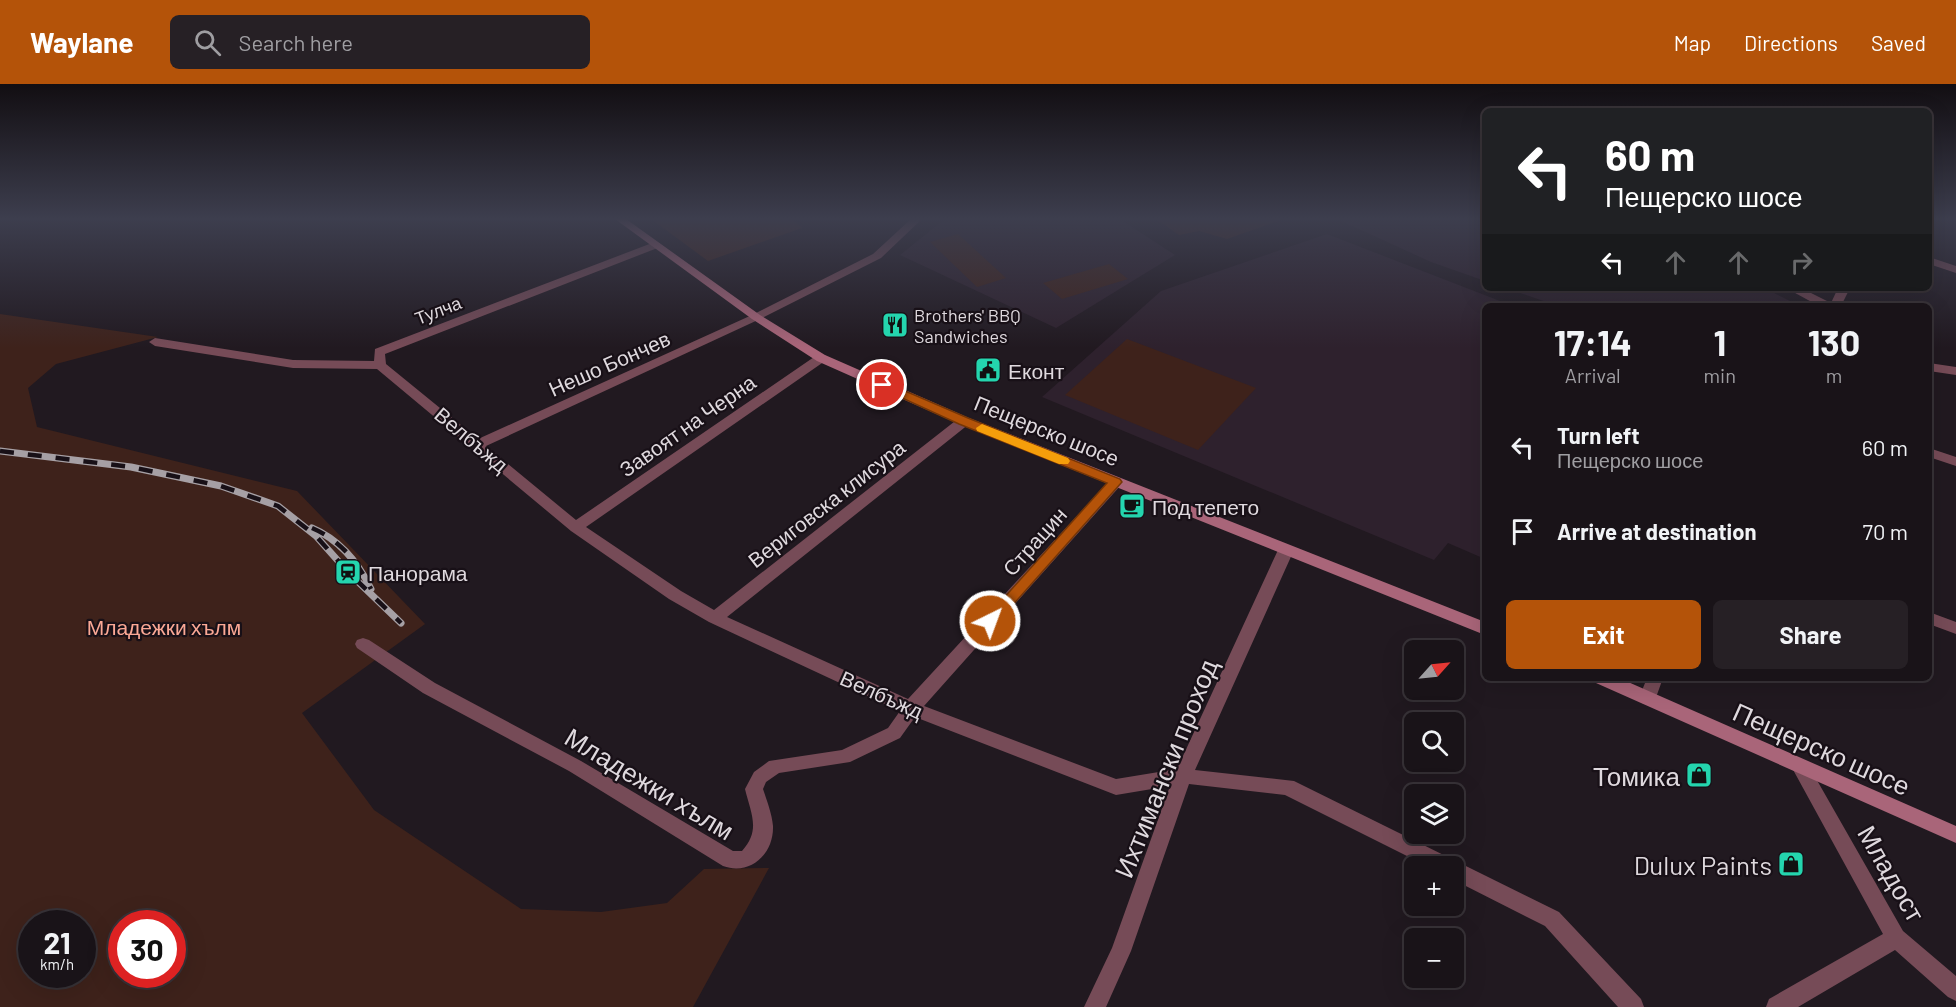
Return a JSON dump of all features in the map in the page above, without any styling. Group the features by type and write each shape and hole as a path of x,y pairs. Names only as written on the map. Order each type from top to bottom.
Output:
{"main road":[{"name":"Пещерско шосе","path":"680,262 756,317 821,357 964,421 1482,628"},
{"name":"Пещерско шосе","path":"1609,681 1956,835"}],"street":[{"name":"Тулча","path":"380,365 379,352 612,262"},
{"name":"Нешо Бончев","path":"477,444 756,317 865,262"},
{"path":"1935,262 1956,270"},
{"path":"1798,291 1821,303"},
{"path":"155,342 293,364 380,365"},
{"name":"Завоят на Черна","path":"576,527 821,357"},
{"name":"Велбъжд","path":"380,365 576,527 675,596 715,618 911,708 1116,787 1183,776 1287,787 1426,856"},
{"path":"1932,367 1956,371"},
{"name":"Вериговска клисура","path":"715,618 964,421"},
{"path":"1932,453 1956,462"},
{"name":"Страцин","path":"911,708 1116,482"},
{"name":"Ихтимански проход","path":"1095,1007 1121,951 1183,776 1286,549"},
{"path":"1932,619 1956,628"},
{"name":"Младежки хълм","path":"363,644 429,688 574,766 730,860 746,860 758,849 764,832 754,789 760,777 775,766 844,757 894,733 911,708"},
{"path":"1648,698 1654,681"},
{"name":"Младост","path":"1800,766 1896,938 1956,990"},
{"path":"1464,875 1552,919 1633,1007"},
{"path":"1776,1007 1896,938"}],"shaded area":[{"path":"915,262 1163,262 1056,328"},
{"path":"1245,262 1400,262 1505,303 1482,303 1482,558 1448,543 1434,560 1042,397 1161,291"},
{"path":"1431,262 1482,262 1482,280"},
{"path":"1515,291 1770,291 1790,301 1788,303 1549,303"}],"green space":[{"path":"951,262 989,262 1006,278 977,287"},
{"path":"1109,264 1128,279 1062,299 1043,283"},
{"name":"Младежки хълм","path":"0,314 158,337 56,364 28,388 37,427 297,491 425,624 302,713 374,810 521,909 601,912 667,903 704,869 769,868 693,1007 0,1007"},
{"path":"1127,339 1256,388 1198,450 1065,395"}],"railway":[{"path":"0,451 131,467 221,486 278,506 316,536 348,572 401,623"},
{"path":"312,528 340,545 354,561 371,589"}],"slow traffic":[{"path":"982,428 1064,461"}],"place":[{"name":"Brothers' BBQ Sandwiches","path":"895,325"},
{"name":"Еконт","path":"988,370"},
{"name":"Под тепето","path":"1132,506"},
{"name":"Панорама","path":"348,572"},
{"name":"Томика","path":"1699,775"},
{"name":"Dulux Paints","path":"1791,864"}],"route":[{"path":"882,385 964,421 1116,482 990,621"}]}
